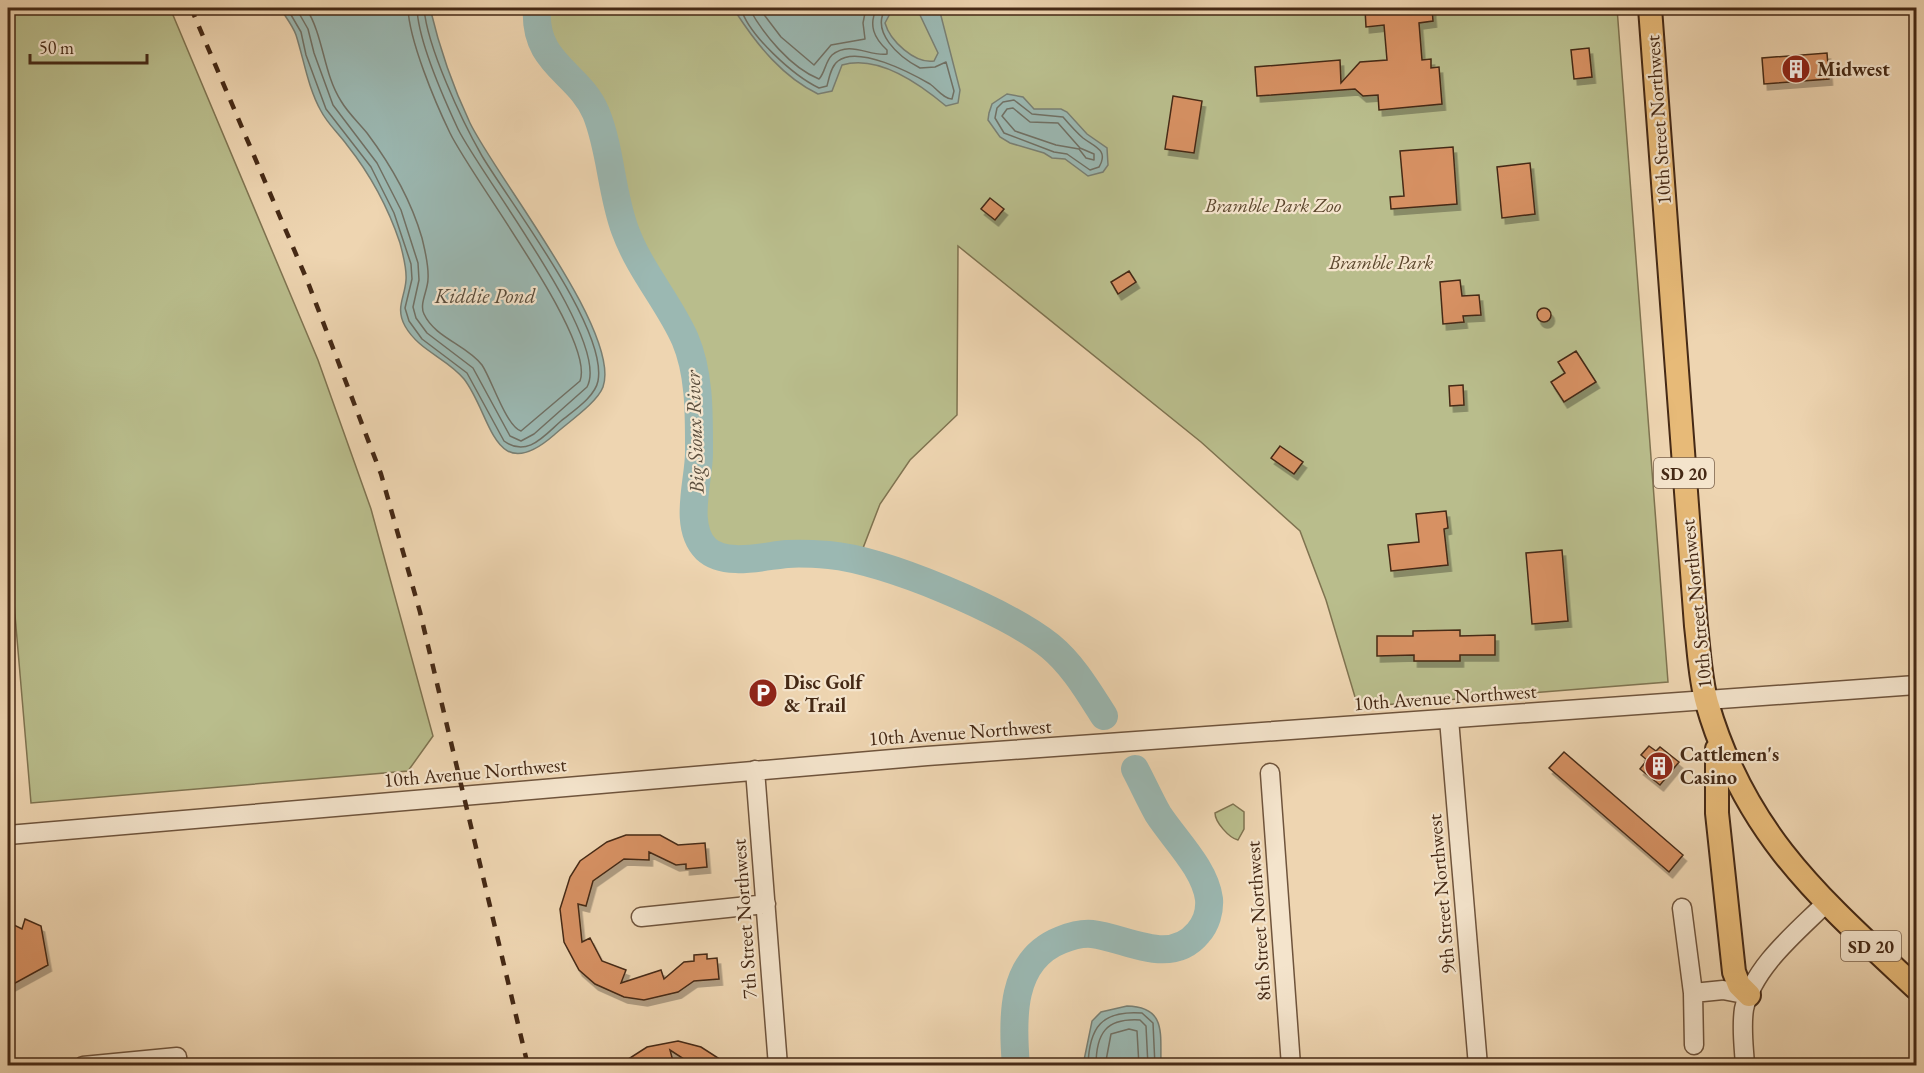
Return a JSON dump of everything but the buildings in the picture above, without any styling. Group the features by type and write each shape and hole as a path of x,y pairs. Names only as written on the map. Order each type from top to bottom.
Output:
{"main road":[{"name":"10th Street Northwest","path":"1650,8 1696,626 1706,701 1718,735 1752,812 1788,860 1826,903"},
{"path":"1718,735 1717,813 1734,972 1739,985 1749,995"},
{"name":"SD 20","path":"1826,903 1917,988"}],"street":[{"name":"10th Avenue Northwest","path":"8,836 755,770 1917,685"},
{"name":"9th Street Northwest","path":"1449,719 1479,1065"},
{"name":"7th Street Northwest","path":"755,770 778,1065"},
{"name":"8th Street Northwest","path":"1270,773 1291,1065"},
{"path":"1745,1065 1743,1025 1749,995 1780,949 1826,903"},
{"path":"641,917 766,904"},
{"path":"1682,908 1693,993 1694,1045"},
{"path":"1693,993 1723,990 1749,995"},
{"path":"83,1065 177,1061"}],"green space":[{"path":"8,8 170,8 318,360 371,509 433,736 408,771 31,803 8,533"},
{"name":"Bramble Park","path":"537,8 1617,8 1668,682 1358,707 1326,600 1300,531 1201,442 958,246 957,415 910,460 880,504 858,561 808,554 736,559 715,555 706,550 699,541 693,517 699,453 699,425 698,396 690,354 678,327 644,273 628,236 620,215 601,124 586,97 548,53 541,41 537,26"},
{"path":"1233,804 1244,812 1244,829 1238,840 1223,829 1215,813"}],"water":[{"name":"Kiddie Pond","path":"280,8 430,8 447,66 470,123 576,294 594,331 604,362 603,387 595,400 534,449 518,454 506,450 489,427 464,379 450,365 418,342 405,326 401,308 406,271 395,230 371,179 321,111 309,83 295,32"},
{"path":"735,8 893,8 885,23 892,37 911,55 919,59 934,61 938,53 919,13 912,8 939,8 960,90 958,103 946,106 898,73 884,67 856,63 842,65 832,91 818,94 794,79 772,60 745,26"},
{"path":"1007,94 1023,97 1034,109 1061,109 1067,112 1087,134 1107,148 1108,165 1103,172 1088,176 1065,159 1052,158 1044,153 1010,143 1000,137 988,120 989,113 992,104"},
{"path":"1127,1006 1149,1011 1155,1017 1159,1024 1161,1065 1083,1065 1092,1021 1101,1012"}],"waterway":[{"name":"Big Sioux River","path":"537,8 538,27 549,55 579,87 596,113 625,230 638,259 678,325 690,352 698,395 699,424 694,516 695,528 706,549 723,558 734,559 787,554 829,555 853,559 881,566 944,589 1005,618 1050,646 1073,670 1104,716"},
{"name":"Big Sioux River","path":"1016,1066 1014,1029 1018,993 1023,976 1044,949 1061,940 1088,934 1105,936 1148,948 1175,948 1187,943 1198,933 1205,921 1209,899 1202,876 1158,814 1135,769"}],"railway":[{"path":"191,8 307,280 381,474 420,612 528,1066"}],"place":[{"name":"Midwest","path":"1796,69"},
{"name":"Disc Golf & Trail","path":"763,693"},
{"name":"Cattlemen's Casino","path":"1659,766"}],"park label":[{"name":"Bramble Park Zoo","path":"1273,205"}]}
